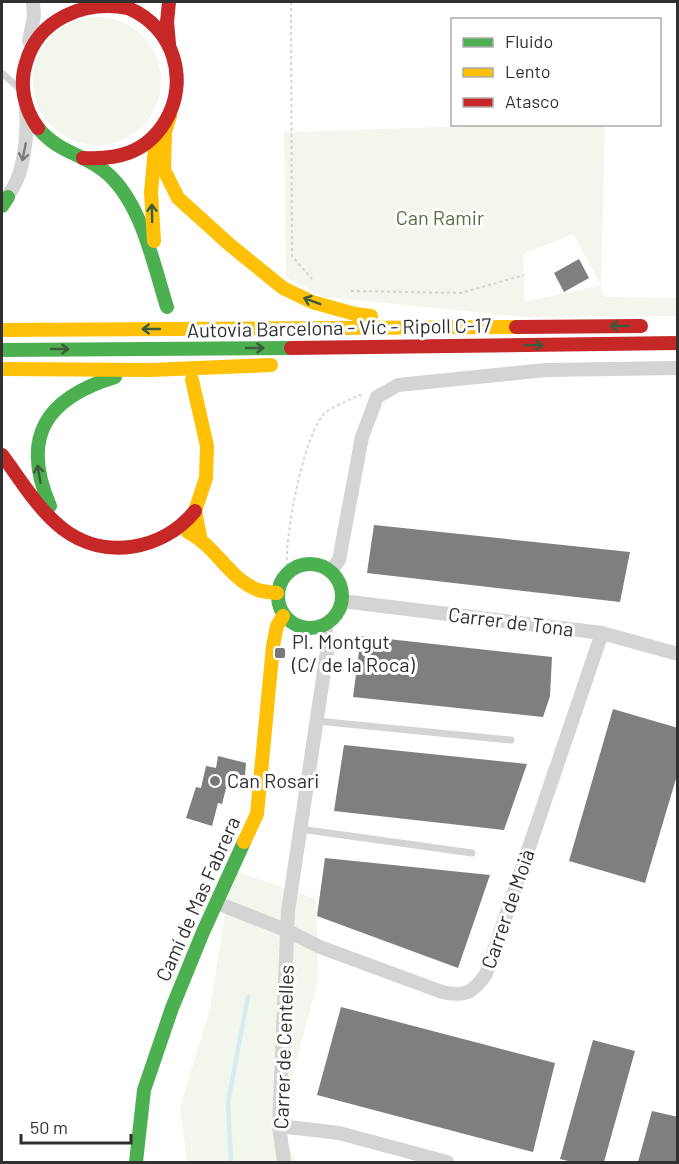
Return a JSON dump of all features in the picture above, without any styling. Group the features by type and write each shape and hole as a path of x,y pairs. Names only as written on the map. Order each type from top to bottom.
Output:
{"main road":[{"path":"167,308 137,218 128,200 99,166 58,147 38,129 24,98 21,78 27,52 41,28 62,12 86,3 105,2 134,10 154,24 169,44"},
{"path":"169,2 167,22 169,44 177,68 178,93 165,132 163,157 164,171 178,198 230,245 283,288 312,302 355,314 451,326"},
{"path":"83,158 110,159 135,151 160,131 170,116"},
{"path":"160,131 153,168 152,220 162,292"},
{"name":"Autovia Barcelona - Vic - Ripoll C-17","path":"2,330 654,326"},
{"name":"Autovia Barcelona - Vic - Ripoll C-17","path":"2,350 678,343"},
{"path":"338,361 422,357 505,345"},
{"path":"2,369 150,370 291,364"},
{"path":"62,527 47,501 37,471 40,437 46,421 55,407 80,388 96,381 150,370"},
{"path":"2,455 27,489 62,527 82,540 111,547 154,542 179,528 195,511 206,483 209,450 207,432 192,380"},
{"path":"195,511 200,536"},
{"path":"179,528 200,536 232,571 257,590 277,593"},
{"path":"301,564 318,564 331,571 339,582 342,601 336,616 325,625 310,629 292,624 284,616 277,593 287,572 301,564"},
{"name":"Camí de Mas Fabrera","path":"136,1162 144,1090 172,1008 203,932 257,814 273,646 277,626 284,616"}],"street":[{"path":"27,52 34,16 33,2"},
{"path":"4,201 25,156 27,129 24,98"},
{"path":"331,571 339,560 362,436 377,398 398,385 546,370 678,368"},
{"name":"Carrer de Tona","path":"342,601 602,633 678,654"},
{"name":"Carrer de Centelles","path":"284,1162 279,1126 288,911 328,645 325,625"},
{"name":"Carrer de Moià","path":"217,903 320,947 442,992 455,995 467,993 478,986 486,974 602,633"},
{"path":"279,1126 339,1133 447,1162"}],"lane":[{"path":"2,73 24,98"},
{"path":"317,721 511,740"},
{"path":"300,829 472,853"}],"path":[{"path":"291,2 292,256 314,281"},
{"path":"343,291 461,293 524,275"},
{"path":"287,572 286,555 296,495 309,441 324,414 359,395 377,398"}],"green space":[{"path":"97,17 121,22 142,36 156,57 161,81 156,105 142,126 121,140 97,145 73,140 52,126 38,105 33,81 38,57 52,36 73,22"},
{"name":"Can Ramir","path":"476,126 605,126 601,285 604,297 677,298 677,316 525,317 324,297 286,277 284,132","holes":["573,234 601,285 525,302 523,254"]},
{"path":"232,870 316,899 318,980 279,1126 296,1162 187,1162 180,1107 210,1009"}],"building":[{"path":"579,259 589,278 564,292 554,273"},
{"path":"374,525 630,552 620,602 367,573"},
{"path":"361,636 552,657 550,696 543,717 353,697"},
{"path":"613,709 678,728 678,772 645,883 569,861"},
{"path":"344,745 527,764 504,830 334,811"},
{"name":"Can Rosari","path":"218,756 246,763 245,776 230,773 222,804 218,803 212,826 186,818 196,787 201,788 206,766 216,768"},
{"path":"325,858 490,875 458,968 317,916"},
{"path":"341,1007 555,1063 533,1152 317,1095"},
{"path":"593,1040 635,1051 604,1162 572,1162 560,1159"},
{"path":"652,1111 678,1117 678,1162 638,1162"}],"waterway":[{"path":"231,1162 228,1102 248,997"}],"traffic: fast":[{"path":"38,128 53,142 103,170 127,197 151,252 167,307"},
{"path":"2,206 8,197"},
{"path":"2,350 291,348"},
{"path":"50,506 41,482 38,460 39,440 45,424 56,409 72,396 115,377"},
{"path":"310,564 322,566 333,573 340,584 342,596 340,608 333,619 322,626 310,628 298,626 287,619 280,608 278,596 280,584 287,573 298,566 310,564"},
{"path":"136,1162 144,1090 172,1008 203,932 244,842"}],"traffic: slow":[{"path":"170,116 165,132 164,170 178,198 230,245 283,288 312,302 371,316"},
{"path":"154,241 151,192 155,148"},
{"path":"2,330 516,327"},
{"path":"2,369 150,370 271,365"},
{"path":"192,380 207,446 206,478 195,511 200,536"},
{"path":"188,532 207,545 230,571 248,585 260,591 277,593"},
{"path":"244,842 257,814 273,646 277,626 283,616"}],"traffic: jam":[{"path":"169,2 167,22 169,44"},
{"path":"38,128 26,105 23,79 32,48 41,35 65,16 95,7 128,8 144,17 157,28 167,42 173,57 176,90 172,106 157,133 140,148 119,156 83,158"},
{"path":"516,327 641,326"},
{"path":"291,348 678,343"},
{"path":"2,455 38,504 54,521 79,539 97,545 115,548 133,547 150,542 167,535 195,511"}],"place":[{"name":"Pl. Montgut (C/ de la Roca)","path":"280,653"},
{"name":"Can Rosari","path":"215,781"}]}
